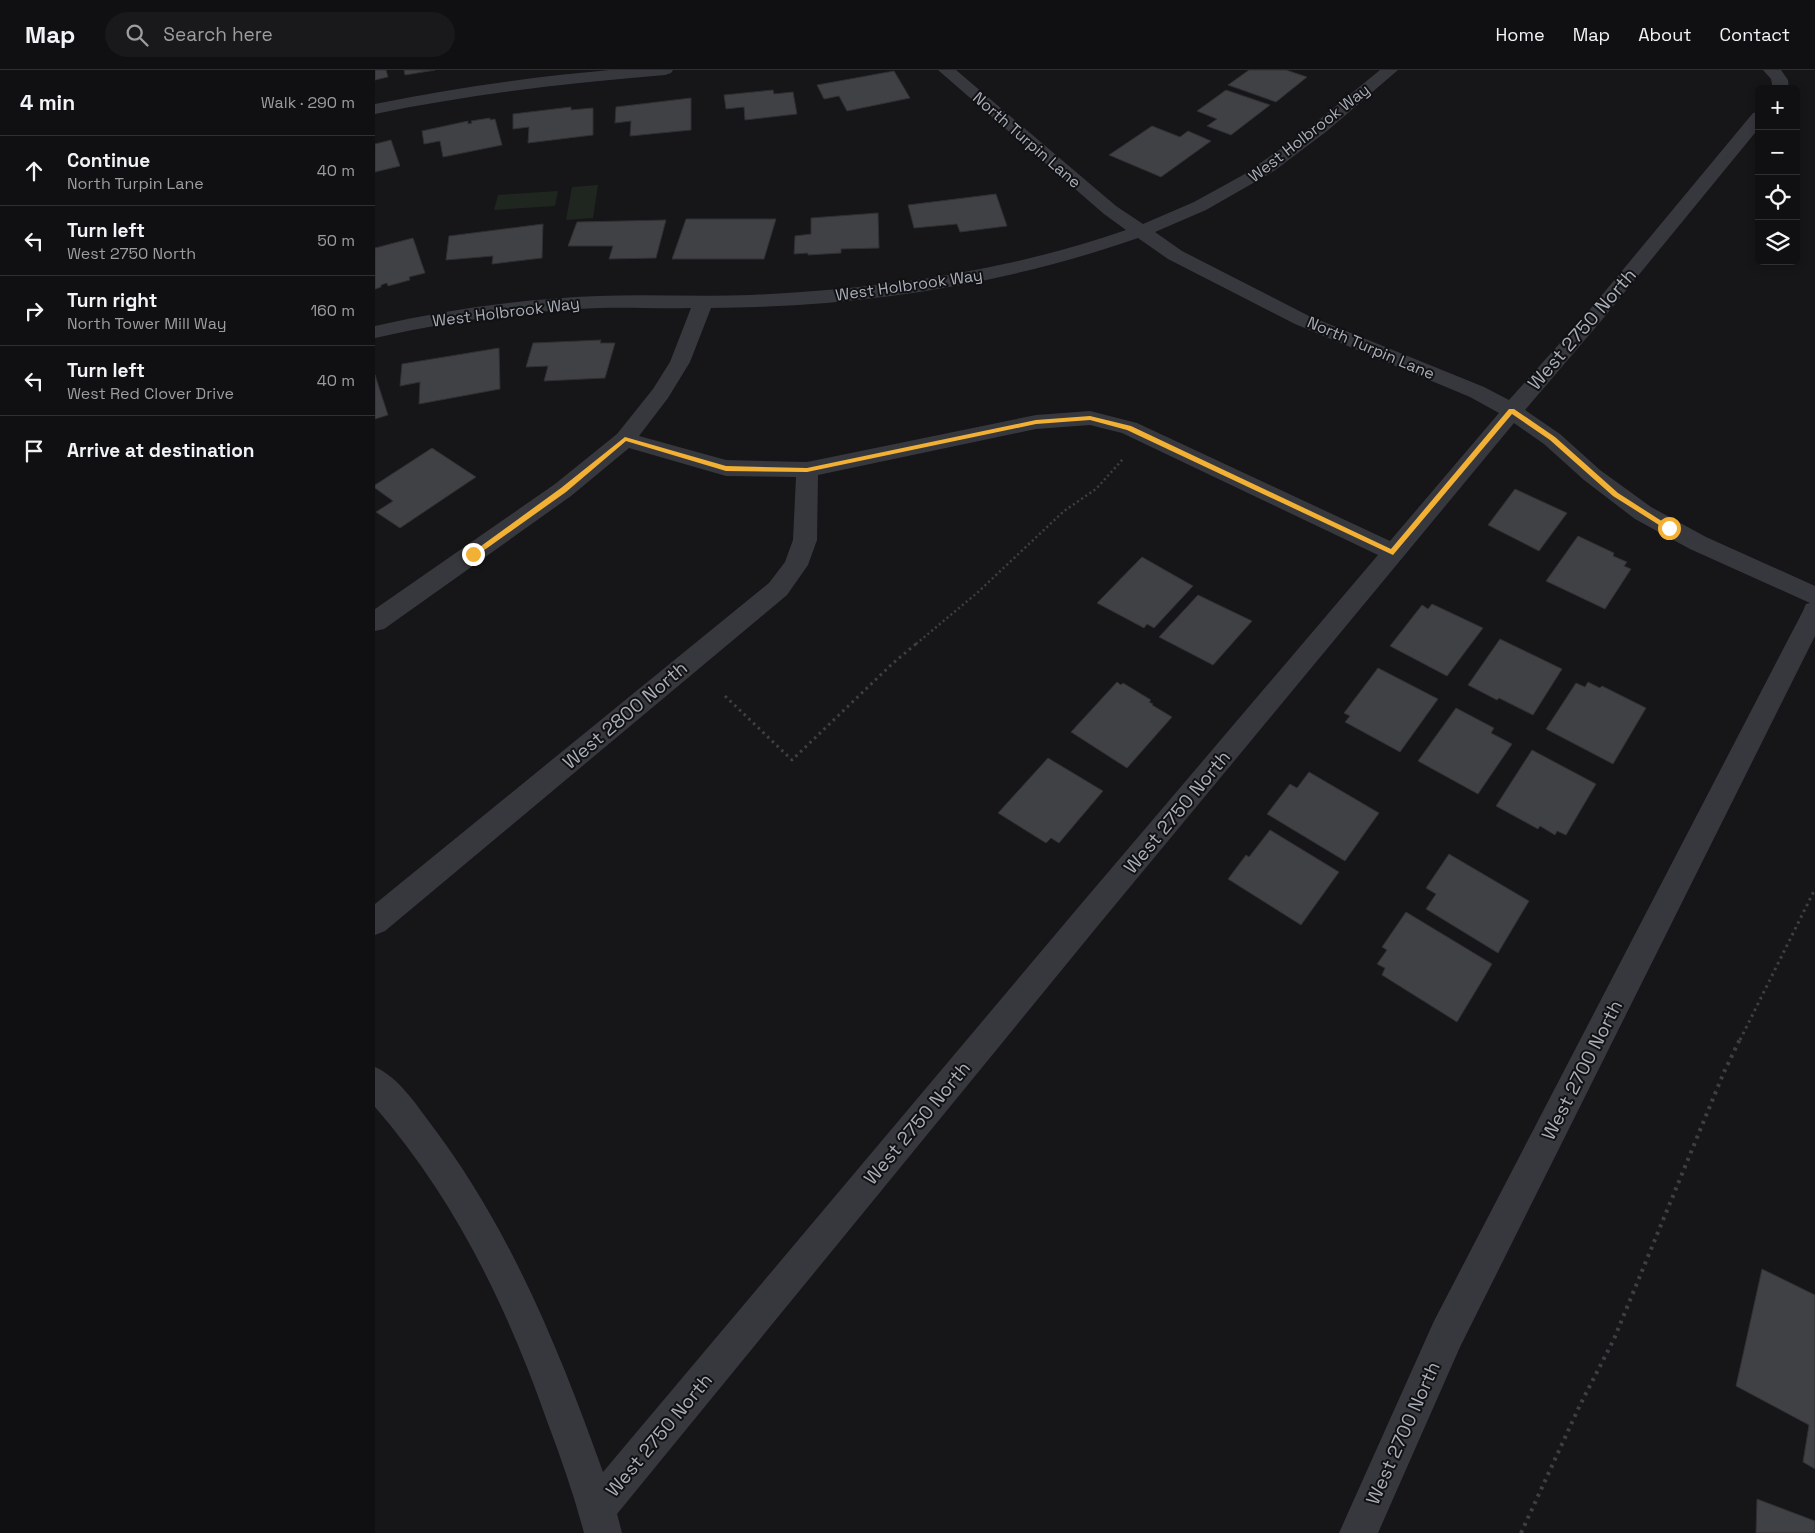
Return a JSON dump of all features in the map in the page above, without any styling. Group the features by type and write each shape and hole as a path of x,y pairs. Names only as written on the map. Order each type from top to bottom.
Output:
{"street":[{"path":"375,109 534,82 665,70"},
{"name":"North Turpin Lane","path":"946,70 1110,210 1175,255 1302,320 1477,392 1511,411 1553,439 1598,480 1643,513 1698,543 1815,596"},
{"name":"West Holbrook Way","path":"375,332 485,312 549,305 602,302 703,302 801,298 915,287 1020,267 1066,255 1141,231 1199,206 1257,175 1390,70"},
{"name":"West 2750 North","path":"600,1521 1393,552 1511,411 1594,317 1755,122"},
{"path":"375,622 563,490 625,439 661,393 680,362 703,302"},
{"path":"625,439 726,468 807,470 1036,422 1090,418 1129,428 1393,552"},
{"name":"West 2800 North","path":"375,922 778,589 796,565 805,540 807,470"},
{"name":"West 2700 North","path":"1358,1533 1452,1325 1815,611"},
{"path":"375,1083 403,1111 457,1187 512,1288 553,1382 600,1521"}],"path":[{"path":"725,696 792,760 892,664 977,593 1064,511 1096,489 1109,476 1127,452"},
{"path":"1521,1533 1580,1405 1614,1338 1724,1072 1815,889"}],"shaded area":[{"path":"598,185 593,218 566,220 572,187"},
{"path":"558,191 555,206 494,210 498,195"}],"building":[{"path":"375,70 386,70 388,77 375,80"},
{"path":"404,70 435,70 405,75"},
{"path":"1249,70 1286,70 1307,77 1276,102 1228,85"},
{"path":"894,71 910,98 847,111 839,96 824,99 817,85"},
{"path":"773,90 774,94 793,92 797,114 745,120 744,107 726,109 724,95"},
{"path":"1226,90 1270,105 1231,135 1207,126 1217,119 1197,111"},
{"path":"691,98 691,130 630,136 631,121 615,123 616,107"},
{"path":"571,107 571,110 593,108 593,135 528,143 529,127 513,129 513,114"},
{"path":"490,118 490,120 495,119 502,145 443,157 440,141 424,144 422,131 468,121 468,124 472,123 471,121"},
{"path":"1152,126 1180,137 1188,131 1211,141 1161,177 1109,155"},
{"path":"391,140 400,166 375,172 375,144"},
{"path":"996,194 1007,226 960,232 957,224 914,228 908,205"},
{"path":"878,213 879,248 841,249 841,253 794,254 795,236 811,234 811,218"},
{"path":"686,219 776,219 764,259 672,259"},
{"path":"666,220 656,258 609,259 613,246 568,246 577,222"},
{"path":"543,224 542,258 492,264 493,256 446,260 449,236"},
{"path":"413,238 425,273 409,277 410,280 388,286 387,283 375,289 375,248"},
{"path":"601,340 600,343 615,343 605,378 544,381 548,366 526,367 533,343"},
{"path":"499,348 500,389 419,404 420,382 400,386 402,364"},
{"path":"375,375 388,415 375,419"},
{"path":"432,448 476,477 400,528 376,512 393,501 375,488 375,485"},
{"path":"1515,489 1567,513 1539,551 1488,525"},
{"path":"1578,536 1614,553 1613,556 1627,562 1624,566 1631,569 1605,609 1546,581"},
{"path":"1142,557 1193,586 1154,628 1147,624 1144,628 1097,603"},
{"path":"1198,595 1252,621 1213,665 1159,637"},
{"path":"1432,604 1483,628 1447,676 1390,646 1422,605 1428,609"},
{"path":"1500,639 1562,669 1533,715 1468,685"},
{"path":"1378,668 1438,699 1400,752 1345,722 1350,716 1344,713"},
{"path":"1117,682 1121,685 1123,683 1151,700 1149,702 1152,705 1172,717 1127,768 1071,732"},
{"path":"1588,682 1600,688 1602,686 1646,708 1613,764 1546,729 1576,683 1585,687"},
{"path":"1456,708 1494,728 1491,733 1512,744 1478,794 1418,761"},
{"path":"1532,750 1596,784 1566,835 1557,831 1555,835 1540,826 1538,829 1496,806"},
{"path":"1048,758 1103,791 1059,843 1051,838 1046,843 998,813"},
{"path":"1309,772 1379,813 1345,861 1267,814 1290,784 1297,788"},
{"path":"1270,830 1339,872 1301,925 1228,879 1246,855 1249,857"},
{"path":"1449,854 1529,901 1498,953 1426,909 1436,894 1426,888"},
{"path":"1406,912 1492,964 1457,1022 1382,975 1385,968 1377,964 1387,950 1382,947"},
{"path":"1762,1269 1815,1295 1815,1469 1803,1462 1809,1425 1736,1386"},
{"path":"1757,1499 1815,1521 1815,1533 1756,1533"}],"route":[{"path":"473,554 563,490 625,439 726,468 807,470 1036,422 1090,418 1129,428 1393,552 1511,411 1553,439 1616,494 1669,528"}]}
